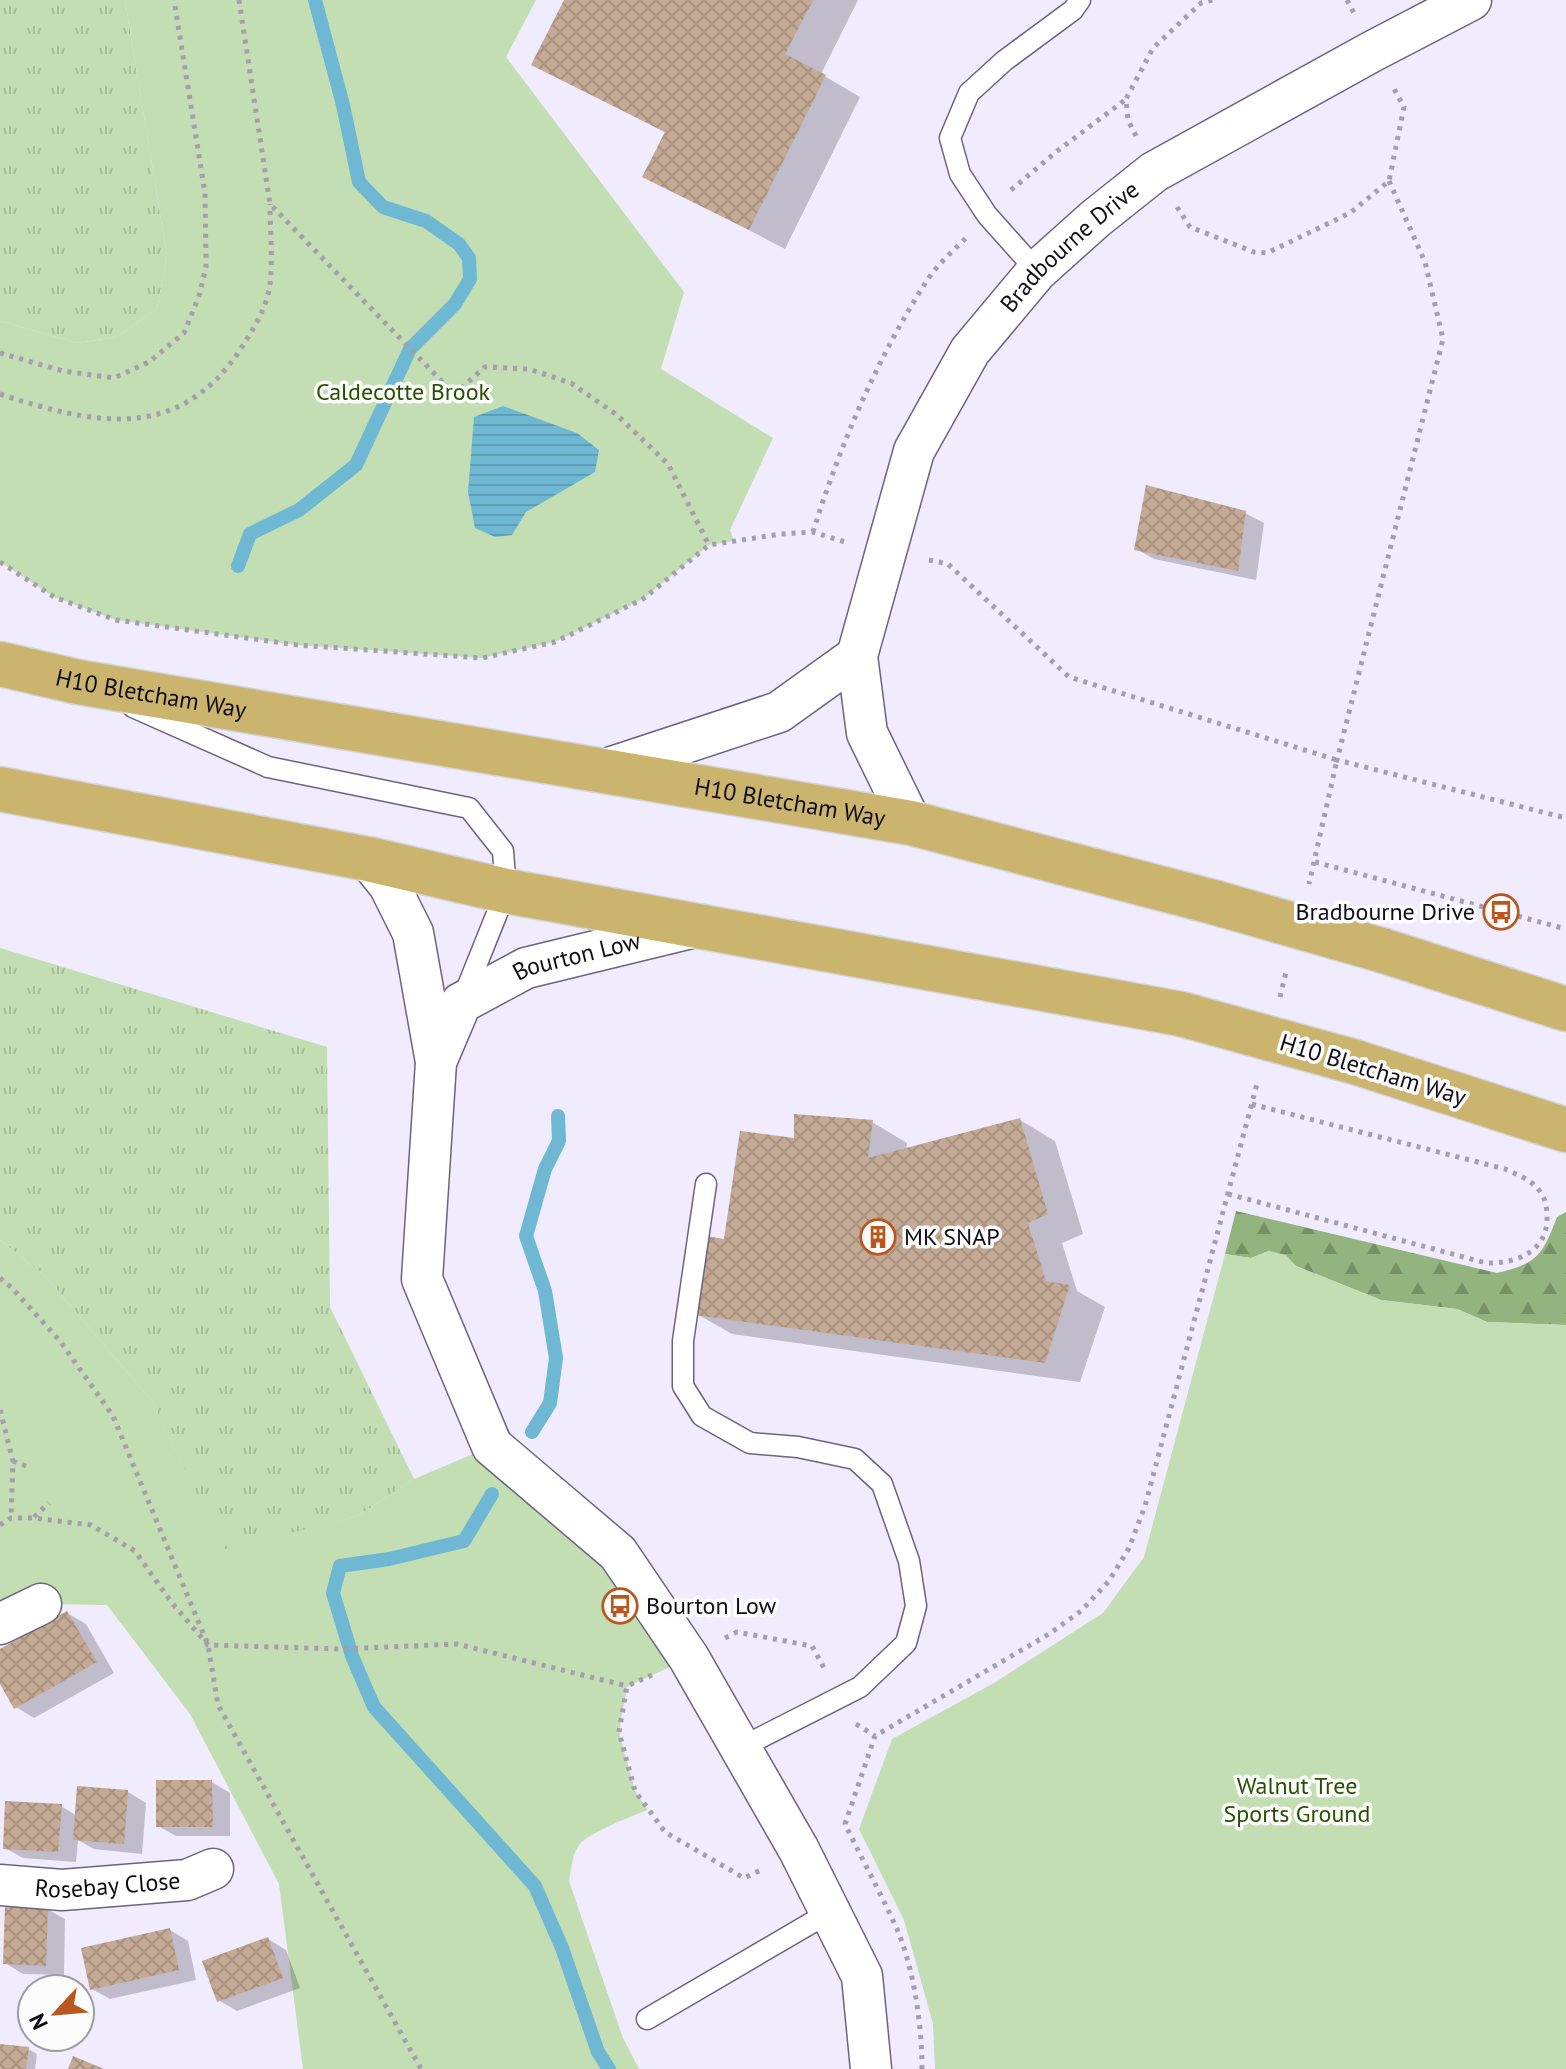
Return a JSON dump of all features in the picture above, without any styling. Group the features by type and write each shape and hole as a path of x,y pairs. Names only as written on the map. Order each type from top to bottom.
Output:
{"highway":[{"name":"H10 Bletcham Way","path":"0,664 78,682 911,823 1213,902 1381,950 1566,1009"},
{"name":"H10 Bletcham Way","path":"0,789 368,859 506,891 1181,1014 1355,1062 1566,1130"}],"street":[{"name":"Bradbourne Drive","path":"911,823 867,733 857,656 914,451 970,351 1037,271 1154,172 1471,0"},
{"path":"600,771 779,712 857,656"},
{"name":"Bourton Low","path":"368,859 389,885 413,933 436,1062 422,1279 492,1446 618,1553 689,1658 799,1850 862,1976 871,2069"},
{"name":"Bourton Low","path":"436,1062 461,1003 526,968 701,925"},
{"path":"0,1624 41,1604"},
{"name":"Rosebay Close","path":"0,1885 62,1890 187,1880 213,1869"}],"lane":[{"path":"1037,271 987,215 960,174 950,138 969,93 1004,61 1073,10 1080,0"},
{"path":"78,682 268,767 469,808 503,851 506,891"},
{"name":"Bourton Low","path":"461,1003 506,891"},
{"path":"706,1184 683,1341 683,1386 702,1416 750,1443 798,1447 855,1459 873,1475 882,1484 909,1561 916,1606 906,1643 860,1687 740,1748"},
{"path":"647,2019 830,1912"}],"path":[{"path":"0,353 63,371 114,378 149,362 184,333 199,296 206,267 205,193 174,0"},
{"path":"0,394 46,409 94,419 134,420 179,407 209,386 231,363 259,321 270,286 270,204 239,0"},
{"path":"813,532 831,474 881,362 930,277 1006,194 1126,99"},
{"path":"1389,181 1425,262 1443,339 1337,760 1566,818"},
{"path":"270,204 454,394 485,367 529,369 571,383 617,415 668,464 709,545"},
{"path":"1315,862 1566,929"},
{"path":"922,2069 914,1992 898,1932 845,1824 875,1736 1049,1634 1081,1611 1109,1581 1129,1548 1145,1506 1258,1080"},
{"path":"1228,1194 1486,1263 1502,1264 1518,1260 1543,1240 1547,1208 1541,1193 1527,1179 1505,1169 1251,1104"},
{"path":"0,1278 60,1341 113,1416 208,1645 218,1705 421,2069"},
{"path":"0,1410 13,1461 11,1518"},
{"path":"13,1461 26,1466"},
{"path":"33,1518 49,1503"},
{"path":"0,1525 11,1518 33,1518 91,1525 135,1551 172,1603 208,1645 341,1649 457,1644 627,1686"}],"green space":[{"path":"0,0 125,0 167,256 157,309 117,337 77,343 0,321"},
{"name":"Caldecotte Brook","path":"125,0 536,0 506,57 684,292 661,369 773,438 730,530 734,541 709,545 643,599 555,642 482,658 297,645 116,620 54,597 0,562 0,321 77,343 117,337 157,309 167,256"},
{"path":"0,948 327,1047 330,1307 414,1479 358,1516 223,1551 152,1401 45,1276 0,1240"},
{"path":"1236,1211 1497,1273 1522,1266 1537,1256 1557,1217 1566,1212 1566,1325 1487,1322 1457,1309 1381,1300 1296,1266 1269,1251 1251,1258 1225,1254"},
{"path":"0,1240 45,1276 152,1401 223,1550 358,1516 414,1479 492,1446 689,1658 627,1687 619,1732 635,1791 648,1810 602,1830 580,1844 569,1881 623,2038 639,2069 303,2069 279,1884 190,1714 107,1605 41,1604 0,1624"},
{"name":"Walnut Tree Sports Ground","path":"1269,1251 1286,1255 1296,1266 1381,1300 1457,1309 1487,1322 1566,1325 1566,2069 935,2069 933,2024 904,1920 859,1829 892,1739 994,1683 1103,1613 1144,1557 1225,1254 1251,1258"}],"water":[{"path":"503,406 577,433 599,450 595,472 526,512 512,535 495,537 475,528 468,492 474,417"}],"building":[{"path":"564,0 813,0 785,54 826,75 749,230 642,177 665,132 531,65"},
{"path":"1146,485 1246,511 1238,571 1134,550"},
{"name":"MK SNAP","path":"794,1114 873,1120 868,1158 1020,1118 1048,1214 1028,1223 1046,1281 1070,1285 1045,1363 695,1315 706,1236 724,1239 740,1131 794,1138"},
{"path":"67,1611 97,1662 14,1709 0,1684 0,1649"},
{"path":"156,1780 212,1780 213,1827 156,1827"},
{"path":"77,1786 128,1790 124,1844 73,1840"},
{"path":"5,1801 62,1804 58,1852 3,1849"},
{"path":"5,1906 48,1907 46,1966 3,1964"},
{"path":"170,1928 179,1970 96,1989 96,1973 86,1973 81,1948"},
{"path":"268,1937 283,1978 217,2002 202,1961"},
{"path":"0,2044 16,2046 16,2053 28,2053 26,2069 0,2069"},
{"path":"73,2056 104,2069 68,2069"}],"waterway":[{"path":"238,566 250,534 299,510 356,465 410,349 455,304 470,279 469,258 459,244 426,221 383,207 359,182 343,105 315,0"},
{"path":"532,1432 550,1403 556,1358 545,1291 526,1236 545,1169 559,1141 558,1116"},
{"path":"492,1494 464,1541 389,1559 340,1566 333,1593 352,1656 374,1707 535,1886 562,1948 598,2052 609,2069"}],"place":[{"name":"Bradbourne Drive","path":"1501,912"},
{"name":"MK SNAP","path":"878,1237"},
{"name":"Bourton Low","path":"620,1606"}]}
